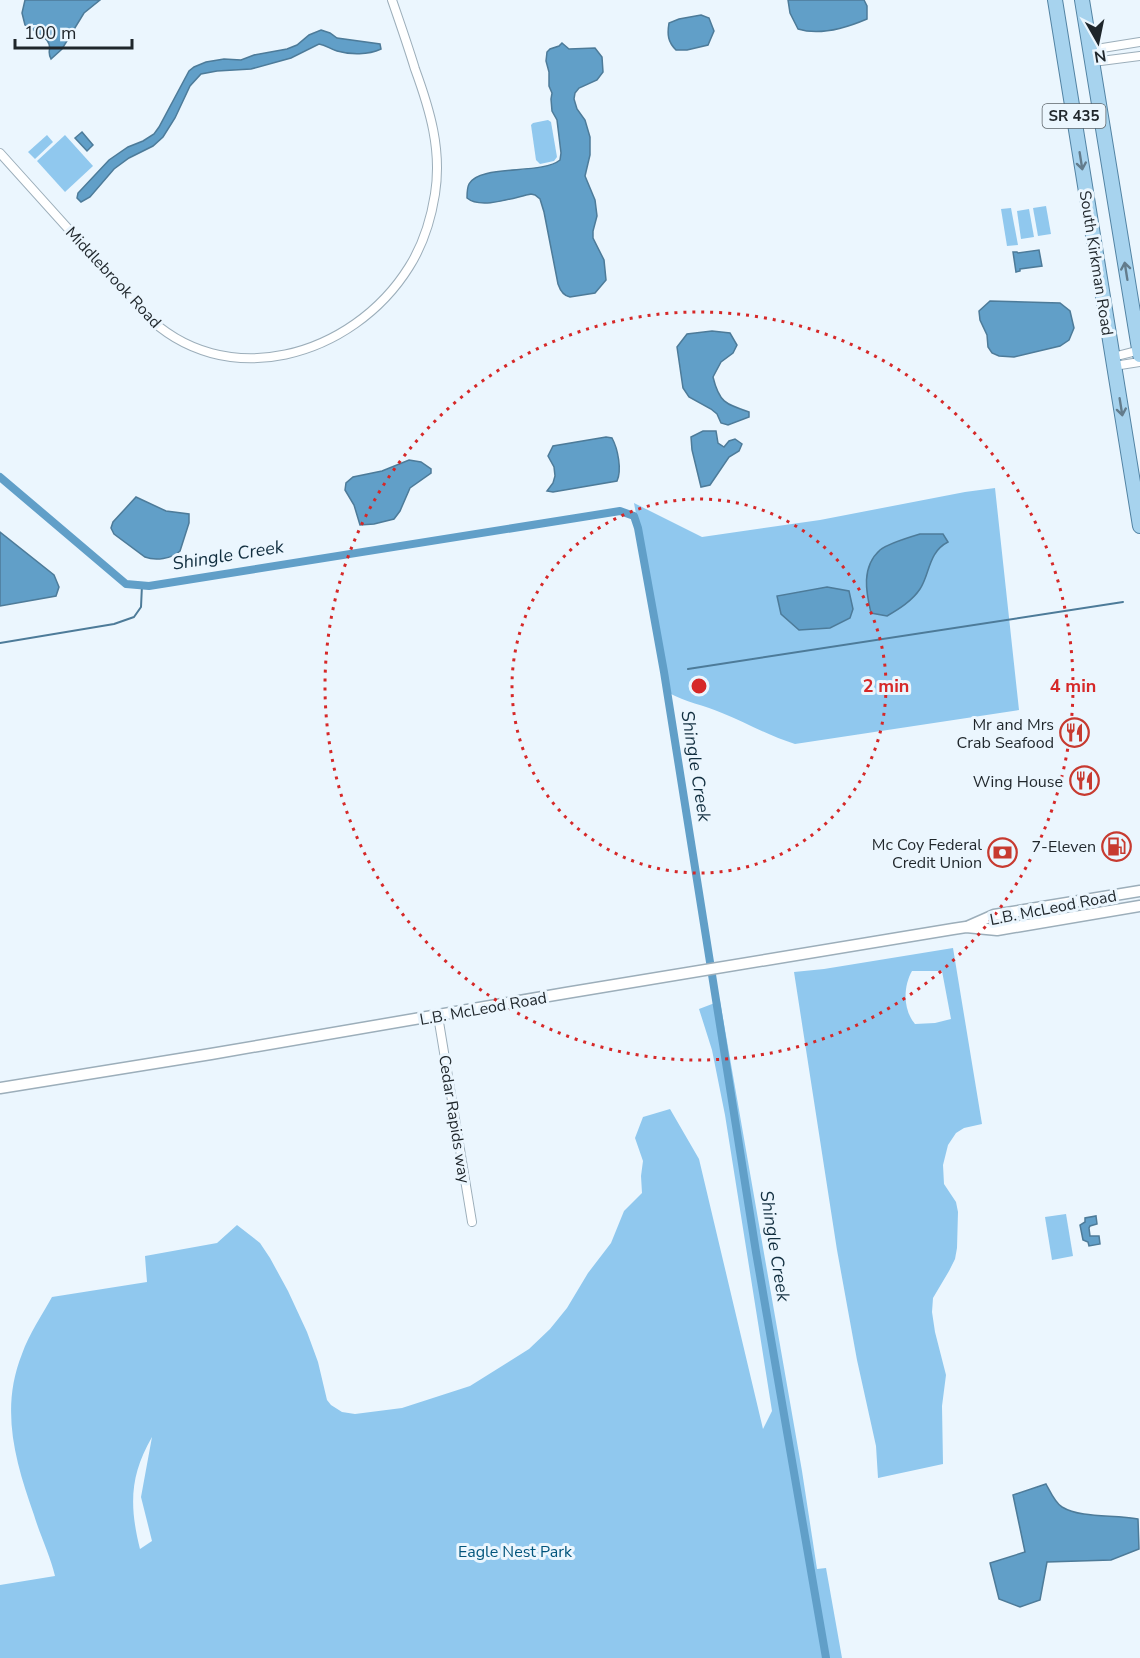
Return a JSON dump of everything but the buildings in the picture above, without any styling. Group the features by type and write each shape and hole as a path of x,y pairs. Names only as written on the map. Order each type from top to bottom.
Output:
{"main road":[{"name":"South Kirkman Road","path":"1055,0 1140,526"},
{"name":"South Kirkman Road","path":"1082,0 1140,354"}],"street":[{"name":"Middlebrook Road","path":"0,153 144,313 172,336 206,351 245,358 279,356 316,345 338,335 363,318 398,283 419,248 434,203 438,161 435,135 426,100 392,0"},
{"path":"1092,56 1140,42"},
{"path":"1092,56 1140,56"},
{"path":"1113,362 1140,354"},
{"name":"L.B. McLeod Road","path":"0,1088 966,927 994,915 1140,891"},
{"name":"L.B. McLeod Road","path":"966,927 997,930 1140,906"},
{"name":"Cedar Rapids way","path":"438,1016 472,1222"}],"green space":[{"path":"548,120 551,122 557,157 554,161 540,164 536,160 531,125"},
{"path":"47,135 53,142 35,159 28,152"},
{"path":"65,135 93,166 65,192 37,161"},
{"path":"1046,206 1051,234 1038,236 1033,208"},
{"path":"1011,208 1018,245 1007,246 1001,209"},
{"path":"1029,209 1034,237 1021,239 1017,211"},
{"path":"995,488 1019,710 795,744 669,693 634,503 702,537 820,520"},
{"path":"953,948 982,1124 964,1128 956,1133 948,1145 943,1165 944,1184 956,1202 958,1212 955,1259 933,1298 932,1312 946,1375 942,1406 943,1464 878,1478 876,1446 857,1360 837,1250 794,972","holes":["912,971 942,971 951,1019 915,1024 906,1005 907,984"]},
{"name":"Eagle Nest Park","path":"720,1001 817,1569 826,1568 842,1658 0,1658 0,1585 55,1576 21,1475 11,1415 15,1374 32,1332 52,1297 147,1282 145,1256 217,1243 237,1225 260,1243 288,1291 307,1332 318,1362 327,1400 331,1405 342,1412 355,1414 402,1408 470,1386 529,1349 550,1329 611,1243 624,1211 642,1193 643,1161 635,1138 643,1117 670,1109 699,1159 763,1429 772,1411 725,1115 712,1050 699,1009","holes":["152,1437 141,1497 152,1541 140,1549 134,1518 134,1491 139,1464"]},
{"path":"1066,1214 1073,1256 1052,1260 1045,1217"}],"shaded area":[{"path":"25,0 100,0 84,13 62,49 51,59 48,41 25,25 22,13"},
{"path":"788,0 864,0 867,6 867,19 833,30 806,31 798,29 790,13"},
{"path":"701,15 709,18 714,31 708,45 676,50 669,38 669,23"},
{"path":"321,30 337,38 380,44 381,49 354,54 319,44 291,58 251,69 201,74 190,86 163,137 153,146 129,158 114,169 90,197 81,202 77,198 78,193 109,160 154,134 189,71 194,67 206,62 224,59 241,60 254,55 287,49"},
{"path":"562,43 569,49 595,48 602,57 603,72 597,80 579,88 574,99 577,109 585,120 590,137 590,155 585,176 595,200 597,216 593,238 604,260 606,280 595,293 570,297 562,292 558,284 540,199 531,194 489,203 467,198 468,186 475,178 485,174 551,165 560,160 557,120 552,111 552,93 546,61 547,52"},
{"path":"82,132 93,145 87,151 75,138"},
{"path":"1039,250 1042,266 1020,269 1016,272 1013,252"},
{"path":"990,301 1060,303 1070,311 1074,328 1069,340 1060,346 1014,357 999,356 992,353 988,347 987,335 980,320 979,311"},
{"path":"712,331 730,333 737,345 733,353 721,362 713,377 718,392 724,401 749,412 749,417 728,425 721,423 717,414 711,409 689,397 683,388 677,347 687,334"},
{"path":"703,431 716,431 718,443 724,447 729,441 735,439 742,444 739,451 729,457 710,485 701,487 691,437"},
{"path":"612,438 618,454 617,481 553,492 547,491 555,476 554,467 548,456 553,446"},
{"path":"409,460 421,462 431,469 431,473 410,488 394,519 360,525 354,505 345,490 346,483 353,477 382,471"},
{"path":"136,497 166,511 189,514 189,523 177,554 154,559 145,557 114,534 111,528 113,522"},
{"path":"0,532 54,575 59,587 56,596 0,606"},
{"path":"920,534 943,534 948,542 941,546 933,557 920,589 909,601 887,616 871,613 866,580 874,557 887,546"},
{"path":"827,587 849,591 853,609 850,618 830,628 799,630 781,614 777,596"},
{"path":"1096,1216 1097,1224 1089,1228 1090,1236 1099,1236 1100,1244 1089,1246 1088,1242 1083,1240 1080,1225 1085,1222 1085,1218"},
{"path":"1046,1484 1057,1503 1070,1511 1138,1519 1139,1549 1111,1560 1047,1562 1040,1600 1020,1607 999,1599 990,1563 1025,1552 1013,1495"}],"waterway":[{"name":"Shingle Creek","path":"0,477 126,584 149,586 620,511 634,516 664,672 756,1252 826,1658"},
{"path":"0,643 114,624 134,617 141,607 142,585"},
{"path":"688,669 1123,602"}],"place":[{"name":"Mr and Mrs Crab Seafood","path":"1075,733"},
{"name":"Wing House","path":"1084,781"},
{"name":"7-Eleven","path":"1117,846"},
{"name":"Mc Coy Federal Credit Union","path":"1003,853"}]}
